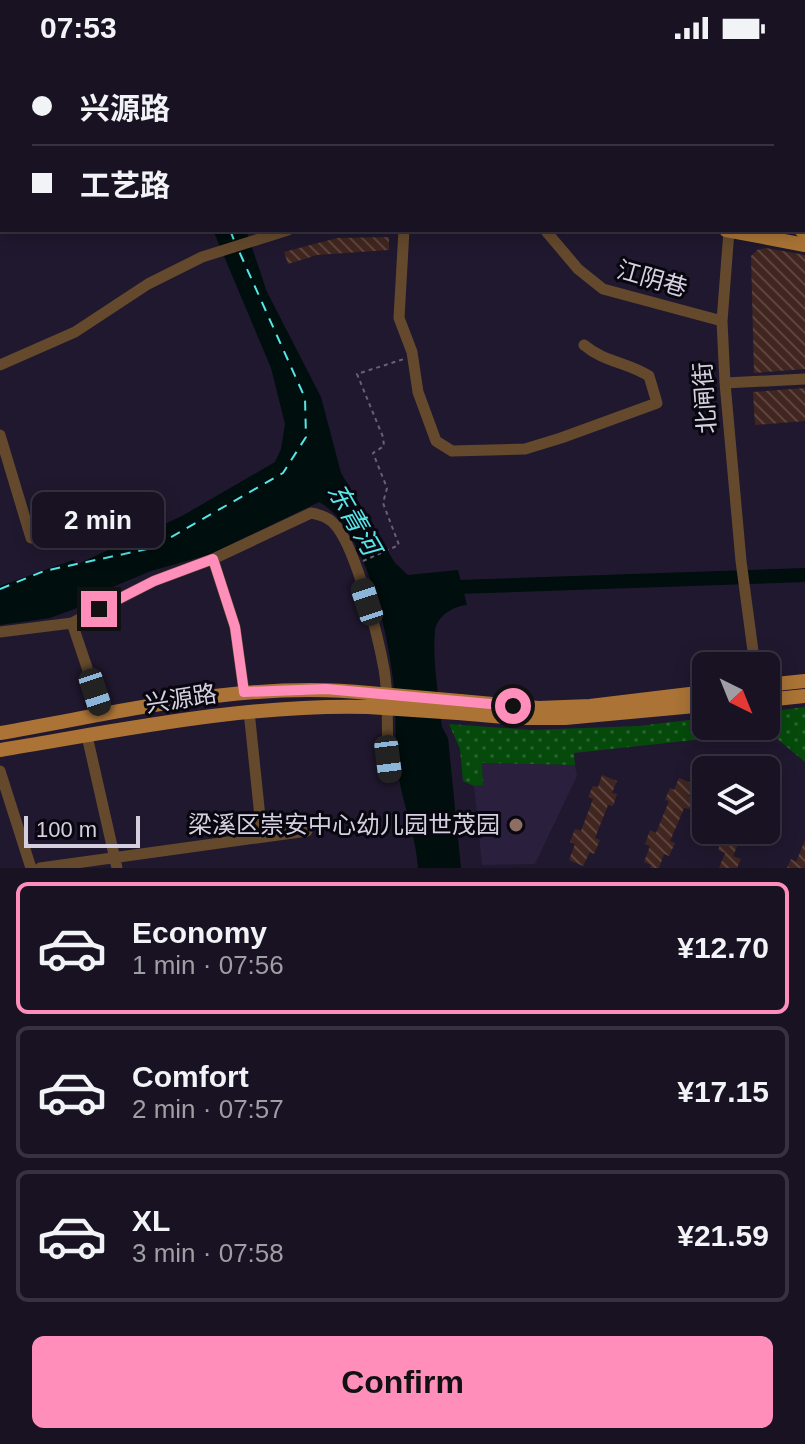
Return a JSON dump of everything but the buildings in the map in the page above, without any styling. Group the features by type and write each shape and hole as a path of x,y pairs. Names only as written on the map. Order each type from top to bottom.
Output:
{"main road":[{"path":"738,232 805,245"},
{"path":"780,684 805,681"},
{"name":"兴源路","path":"0,733 244,692 326,689 369,700"},
{"path":"369,700 459,707 539,708 590,706 692,694"},
{"path":"780,699 805,696"},
{"name":"兴源路","path":"0,750 249,711 369,700"},
{"path":"459,707 516,718 565,718 692,706"}],"street":[{"path":"0,365 75,332 148,284 202,257 279,232"},
{"path":"404,232 399,318 413,357 418,392 436,441 452,451 525,449 657,403 649,376 634,366 598,357 584,345"},
{"name":"江阴巷","path":"547,232 578,269 603,289 722,321"},
{"name":"北闸街","path":"728,232 722,321 725,383 741,561 753,652"},
{"path":"725,383 805,379"},
{"path":"0,435 31,538"},
{"path":"0,632 72,623 154,581 213,559 311,513 325,516 338,528 367,602 384,671 390,775"},
{"path":"213,559 235,627 244,692"},
{"path":"72,623 103,715"},
{"path":"249,711 262,836"},
{"path":"87,736 116,864"},
{"path":"0,771 31,868"},
{"path":"40,868 116,864 262,836 307,831"}],"path":[{"path":"354,564 399,545 383,503 387,488 373,453 384,446 383,437 357,374 413,357"}],"shaded area":[{"name":"梁溪区崇安中心幼儿园世茂园","path":"482,763 575,765 577,776 535,864 482,865 474,786 483,784"}],"green space":[{"path":"805,707 805,762 779,740 780,710"},
{"path":"692,720 692,740 695,740 574,753 575,765 482,763 483,785 474,786 463,781 460,749 449,724 530,730 638,726"}],"water":[{"name":"东青河","path":"214,232 247,232 267,292 321,397 341,473 395,563 408,575 458,570 467,605 456,607 442,616 436,626 434,654 442,727 448,738 461,868 418,868 399,778 393,679 379,608 361,556 349,533 335,515 319,502 211,554 151,571 110,588 77,608 50,618 0,625 0,586 73,560 78,564 182,516 275,462 281,449 285,424 271,368"}],"waterway":[{"path":"444,590 456,587 805,575"}],"ferry route":[{"path":"231,232 234,240"},
{"path":"0,589 44,571 152,548 283,473 306,437 305,398 238,249"}],"place":[{"name":"梁溪区崇安中心幼儿园世茂园","path":"516,825"}],"route":[{"path":"99,609 154,581 213,559 235,627 244,692 326,689 513,706"}]}
